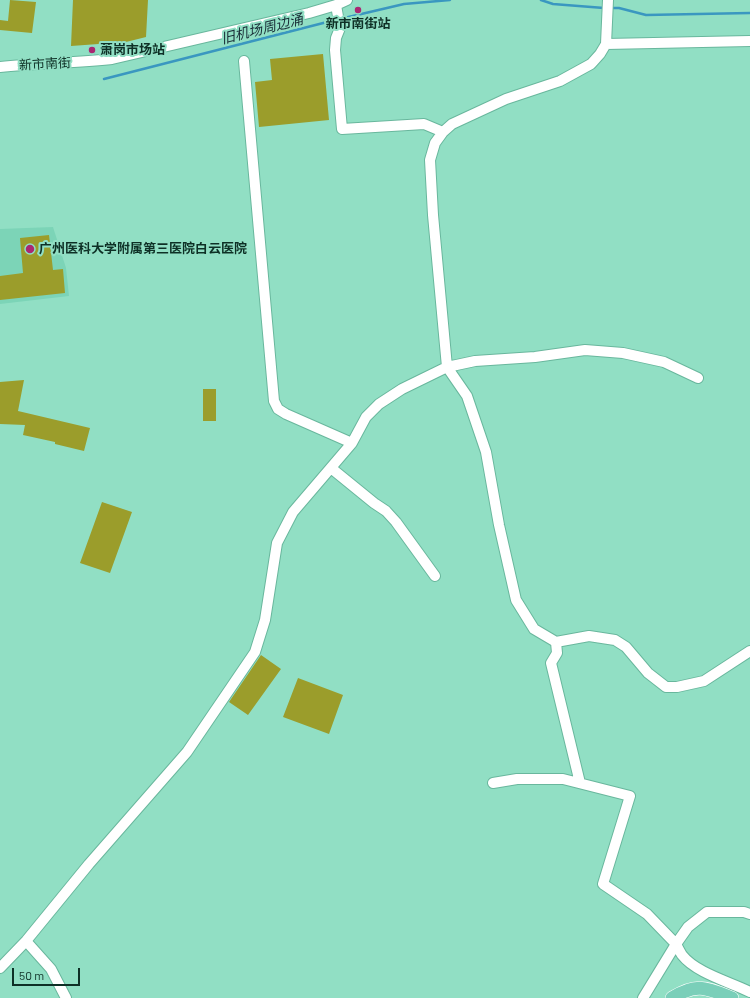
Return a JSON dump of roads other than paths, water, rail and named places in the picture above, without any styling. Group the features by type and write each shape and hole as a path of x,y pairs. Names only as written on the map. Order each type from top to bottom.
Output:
{"main road":[{"path":"672,998 685,990 696,988 710,989 732,998"}],"street":[{"path":"608,0 606,44 600,54 590,64 560,81 506,99 452,124 443,132 435,143 430,160 433,215 446,367 467,396 486,452 499,525 516,600 534,629 556,642 589,636 615,640 626,647 648,673 666,687 677,687 704,681 750,651"},
{"path":"341,4 340,28 336,38 335,50 342,129 424,124 443,132"},
{"name":"新市南街","path":"0,67 37,63 84,62 112,59 341,4"},
{"path":"606,44 750,41"},
{"path":"244,61 274,401 278,409 286,414 352,443"},
{"path":"0,968 26,941 89,864 187,752 255,652 265,620 277,543 293,512 352,443 366,417 379,404 402,389 446,367 475,361 534,357 586,350 623,353 664,362 698,378"},
{"path":"331,468 386,511 396,522 435,576"},
{"path":"556,642 557,652 551,663 580,783"},
{"path":"493,783 517,779 563,779 630,796 603,884 647,914 676,944 682,955 701,970 750,992"},
{"path":"643,998 688,926 707,912 744,912 750,914"},
{"path":"26,941 51,969 66,998"}],"waterway":[{"name":"旧机场周边涌","path":"340,19 404,4 450,0"},
{"name":"旧机场周边涌","path":"541,0 553,4 604,8"},
{"name":"旧机场周边涌","path":"609,8 619,8 646,15 750,13"},
{"name":"旧机场周边涌","path":"104,79 335,20"}],"place":[{"name":"新市南街站","path":"358,10"},
{"name":"萧岗市场站","path":"92,50"},
{"name":"广州医科大学附属第三医院白云医院","path":"30,249"}]}
